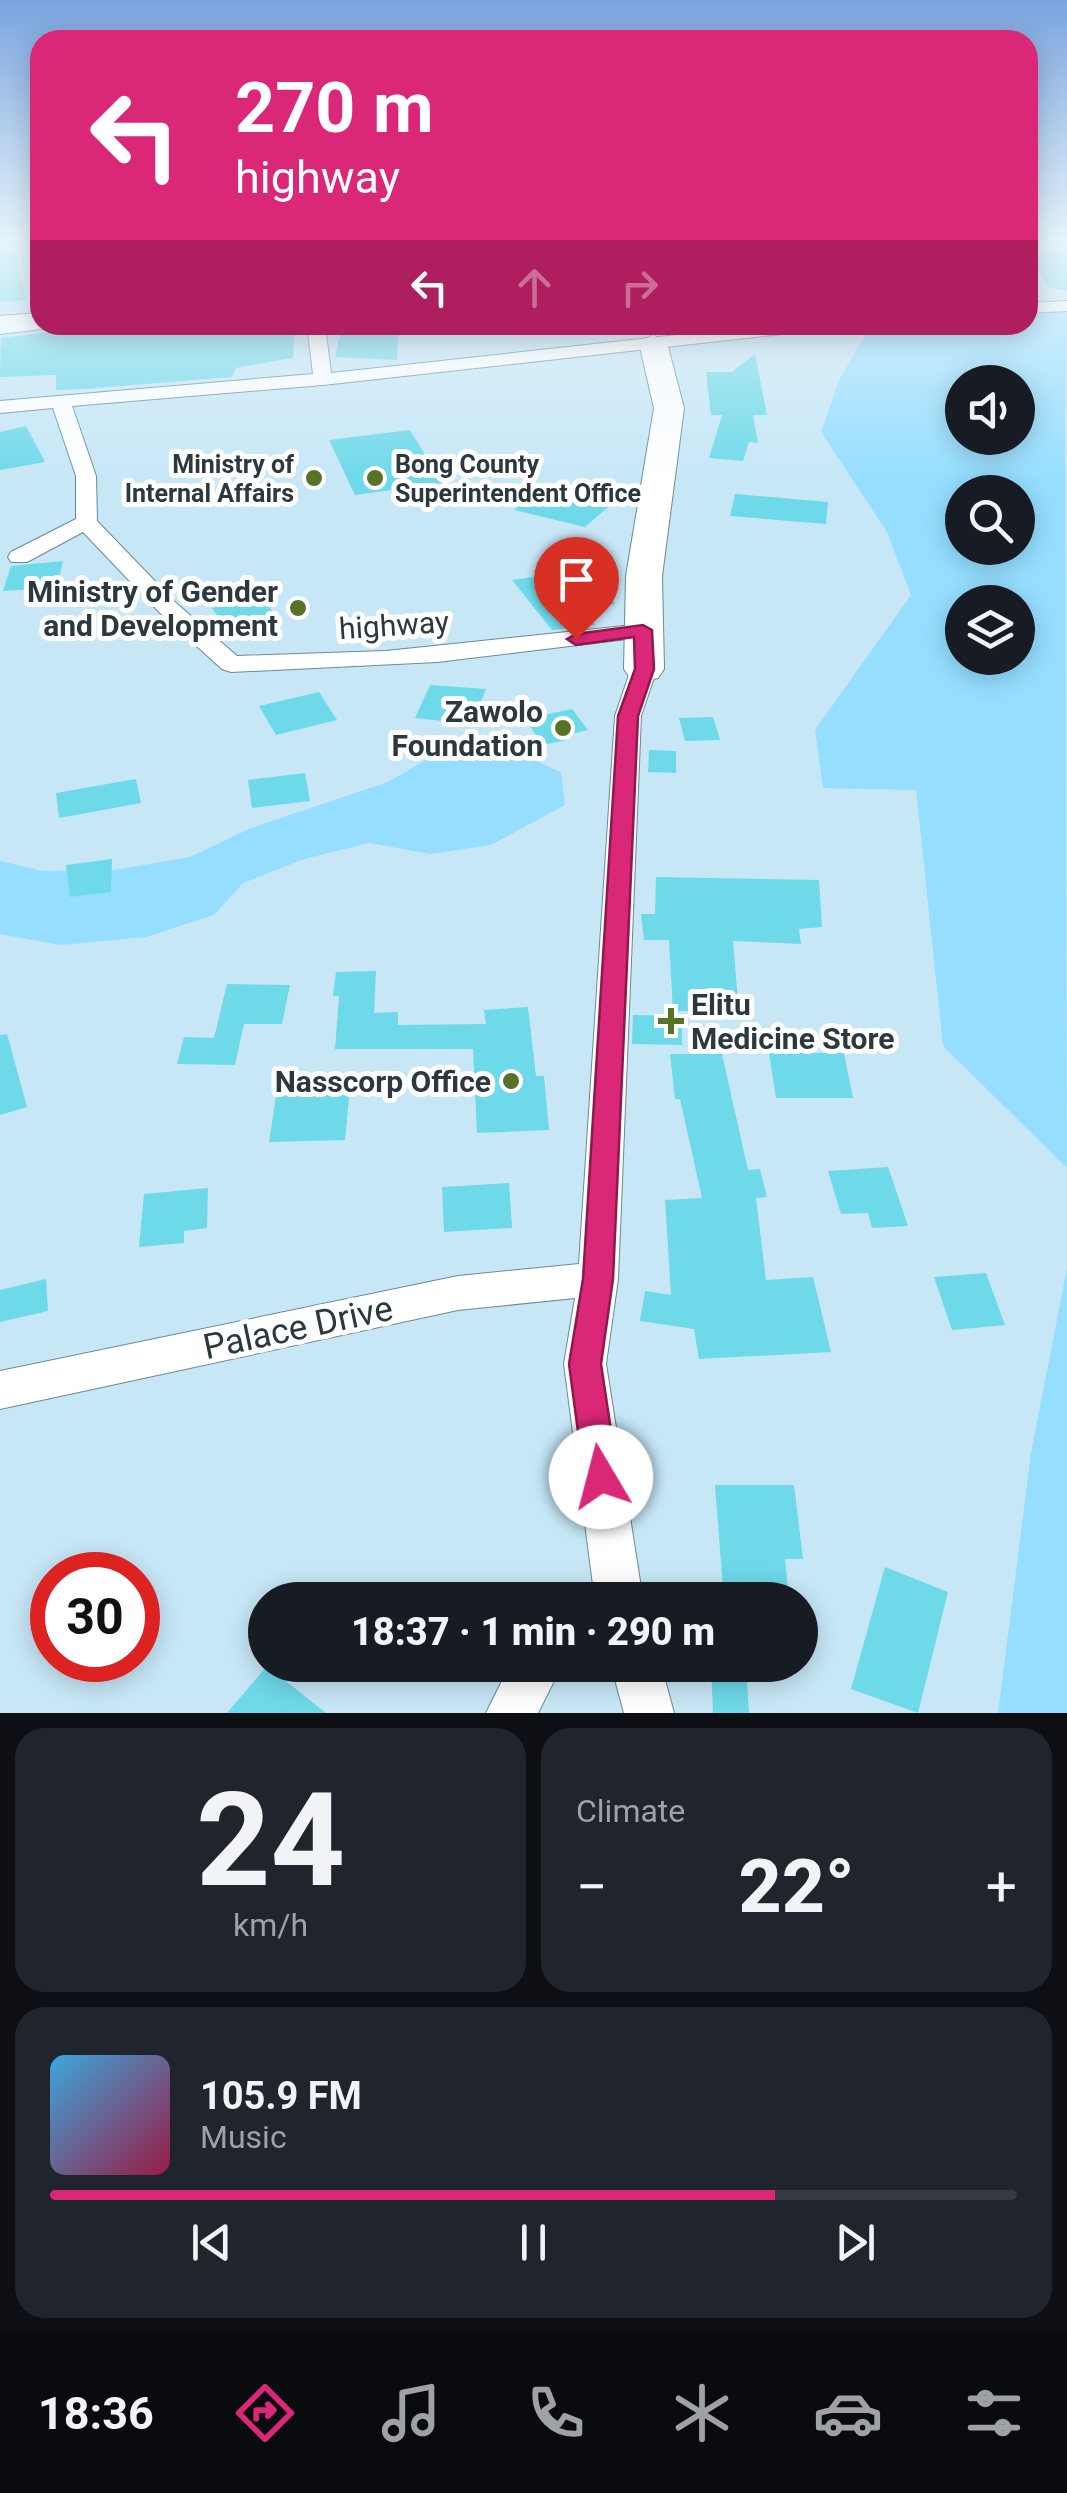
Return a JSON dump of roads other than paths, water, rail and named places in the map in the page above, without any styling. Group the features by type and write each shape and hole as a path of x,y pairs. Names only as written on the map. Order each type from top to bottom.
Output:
{"highway":[{"path":"0,325 30,323"}],"main road":[{"path":"644,669 644,576 669,408 647,335"}],"street":[{"path":"317,335 323,379"},
{"path":"0,408 323,379 640,335"},
{"path":"20,557 86,522 91,504 82,460 60,402"},
{"name":"highway","path":"86,522 168,608 231,664 296,664 476,652 643,630"},
{"path":"611,1582 585,1364 598,1279 628,716 644,669"},
{"name":"Palace Drive","path":"0,1390 458,1294 598,1279"},
{"path":"511,1713 528,1682"},
{"path":"641,1682 649,1713"}],"place":[{"name":"Ministry of Internal Affairs","path":"314,478"},
{"name":"Bong County Superintendent Office","path":"375,478"},
{"name":"Ministry of Gender and Development","path":"298,608"},
{"name":"Zawolo Foundation","path":"563,728"},
{"name":"Elitu Medicine Store","path":"671,1021"},
{"name":"Nasscorp Office","path":"511,1081"}]}
